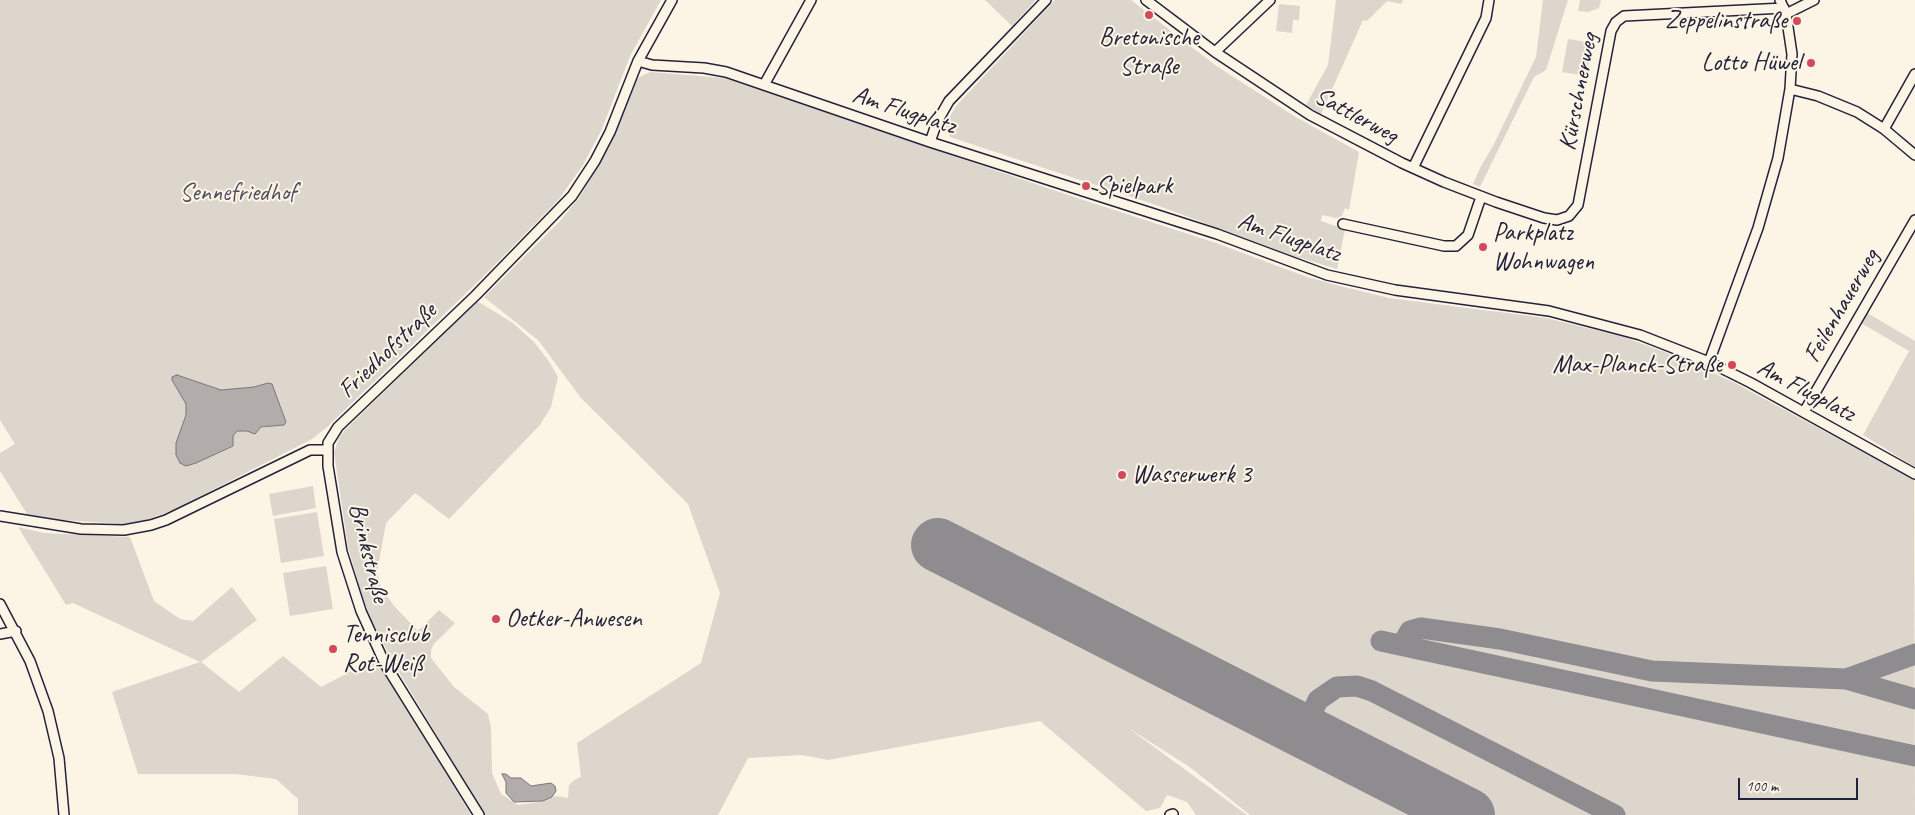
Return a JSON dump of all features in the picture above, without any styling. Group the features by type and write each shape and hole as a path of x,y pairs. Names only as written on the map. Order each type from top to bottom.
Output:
{"street":[{"name":"Friedhofstraße","path":"327,450 330,438 338,427 476,296 572,196 595,161 610,132 638,61 672,0"},
{"path":"764,85 811,0"},
{"path":"930,142 937,122 949,101 1046,0"},
{"name":"Sattlerweg","path":"1146,0 1215,52 1310,115 1413,168 1481,197 1551,220 1569,216"},
{"path":"1215,52 1270,0"},
{"path":"1413,168 1486,18 1489,0"},
{"path":"1709,362 1768,195 1778,158 1790,89 1791,44 1783,7 1814,0"},
{"name":"Kürschnerweg","path":"1569,216 1574,212 1579,198 1611,31 1616,22 1624,16 1783,7"},
{"name":"Am Flugplatz","path":"638,61 652,65 714,69 930,142 1184,223 1328,275 1395,290 1517,306 1578,318 1640,335 1709,362 1915,474"},
{"path":"1884,129 1915,74"},
{"path":"1790,89 1844,106 1884,129 1915,155"},
{"path":"1343,224 1444,246 1456,246 1468,235 1481,197"},
{"name":"Feilenhauerweg","path":"1804,412 1915,220"},
{"path":"0,516 81,529 124,530 151,526 310,450 327,450"},
{"name":"Brinkstraße","path":"327,450 342,552 364,618 385,664 479,815"},
{"path":"0,604 16,631 40,688 54,732 62,782 64,815"},
{"path":"0,634 16,631"}],"green space":[{"name":"Sennefriedhof","path":"0,0 661,0 630,56 602,129 583,165 559,199 490,270 326,428 312,439 175,509 147,520 124,524 62,520 27,514 0,471 0,453 15,444 0,420","holes":["177,375 221,390 254,387 268,383 272,385 274,395 282,409 284,425 237,431 233,436 180,463 176,455 176,442 186,415 186,404 172,380"]},
{"path":"985,0 1036,0 1012,26"},
{"path":"1055,0 1131,0 1215,65 1294,116 1359,152 1349,210 1345,208 1342,216 1336,218 1322,215 1321,221 1345,229 1337,269 1294,256 1156,205 950,137 946,128 947,122 956,106"},
{"path":"1336,0 1403,0 1401,4 1387,1 1367,21 1363,20 1321,114 1306,105 1328,65"},
{"path":"1543,0 1568,0 1546,70 1534,77 1480,187 1473,184 1536,57"},
{"path":"1580,0 1601,0 1599,8 1588,12 1578,11"},
{"path":"1279,4 1300,6 1299,20 1293,20 1292,33 1276,31"},
{"path":"1568,39 1592,43 1587,76 1562,72"},
{"path":"650,72 724,78 1071,196 1216,243 1307,277 1389,298 1546,318 1624,337 1686,360 1737,384 1914,480 1915,815 1250,815 1191,768 1127,727 1247,815 1196,815 1187,802 1167,795 1160,808 1146,811 1040,721 828,760 802,755 748,758 718,815 485,815 391,659 371,618 362,596 348,547 334,452 340,436 345,430 477,301 513,323 535,343 550,363 558,377 551,407 540,425 449,519 415,493 386,523 377,572 381,587 394,606 418,631 439,610 455,623 434,644 431,650 431,658 454,687 488,714 491,728 492,773 501,794 518,805 545,801 556,796 568,798 569,785 581,777 577,743 701,663 720,593 688,504 581,398 538,340 484,297 560,221 579,198 610,146 638,78"},
{"path":"1867,313 1915,341 1915,467 1863,435 1909,351 1861,323"},
{"path":"313,486 316,508 273,516 269,494"},
{"path":"317,512 324,556 281,563 274,519"},
{"path":"18,527 44,533 130,537 154,601 180,619 193,621 232,587 257,620 201,662 239,692 283,656 321,687 377,658 471,815 298,815 298,799 276,779 235,774 138,774 112,692 200,662 73,603 66,605"},
{"path":"326,566 333,609 290,616 283,573"}],"shaded area":[{"path":"177,375 221,390 272,384 286,422 284,425 261,427 255,434 247,431 237,431 233,436 233,446 186,466 180,463 176,455 176,443 186,415 186,404 172,380 172,377"},
{"path":"502,774 506,774 511,778 521,778 531,786 551,783 555,786 556,791 552,797 543,801 514,802 506,793 506,782"}],"taxiway":[{"path":"1402,645 1410,631 1421,628 1500,639 1652,671 1846,679 1915,699"},
{"path":"1381,641 1915,756"},
{"path":"1846,679 1915,654"},
{"path":"1317,738 1310,728 1309,719 1318,700 1337,687 1357,686 1372,691 1615,815"}],"runway":[{"path":"938,545 1468,815"}],"place":[{"name":"Bretonische Straße","path":"1149,15"},
{"name":"Zeppelinstraße","path":"1797,21"},
{"name":"Lotto Hüwel","path":"1811,63"},
{"name":"Spielpark","path":"1086,186"},
{"name":"Parkplatz Wohnwagen","path":"1483,247"},
{"name":"Max-Planck-Straße","path":"1732,365"},
{"name":"Wasserwerk 3","path":"1122,475"},
{"name":"Oetker-Anwesen","path":"496,619"},
{"name":"Tennisclub Rot-Weiß","path":"333,649"}]}
